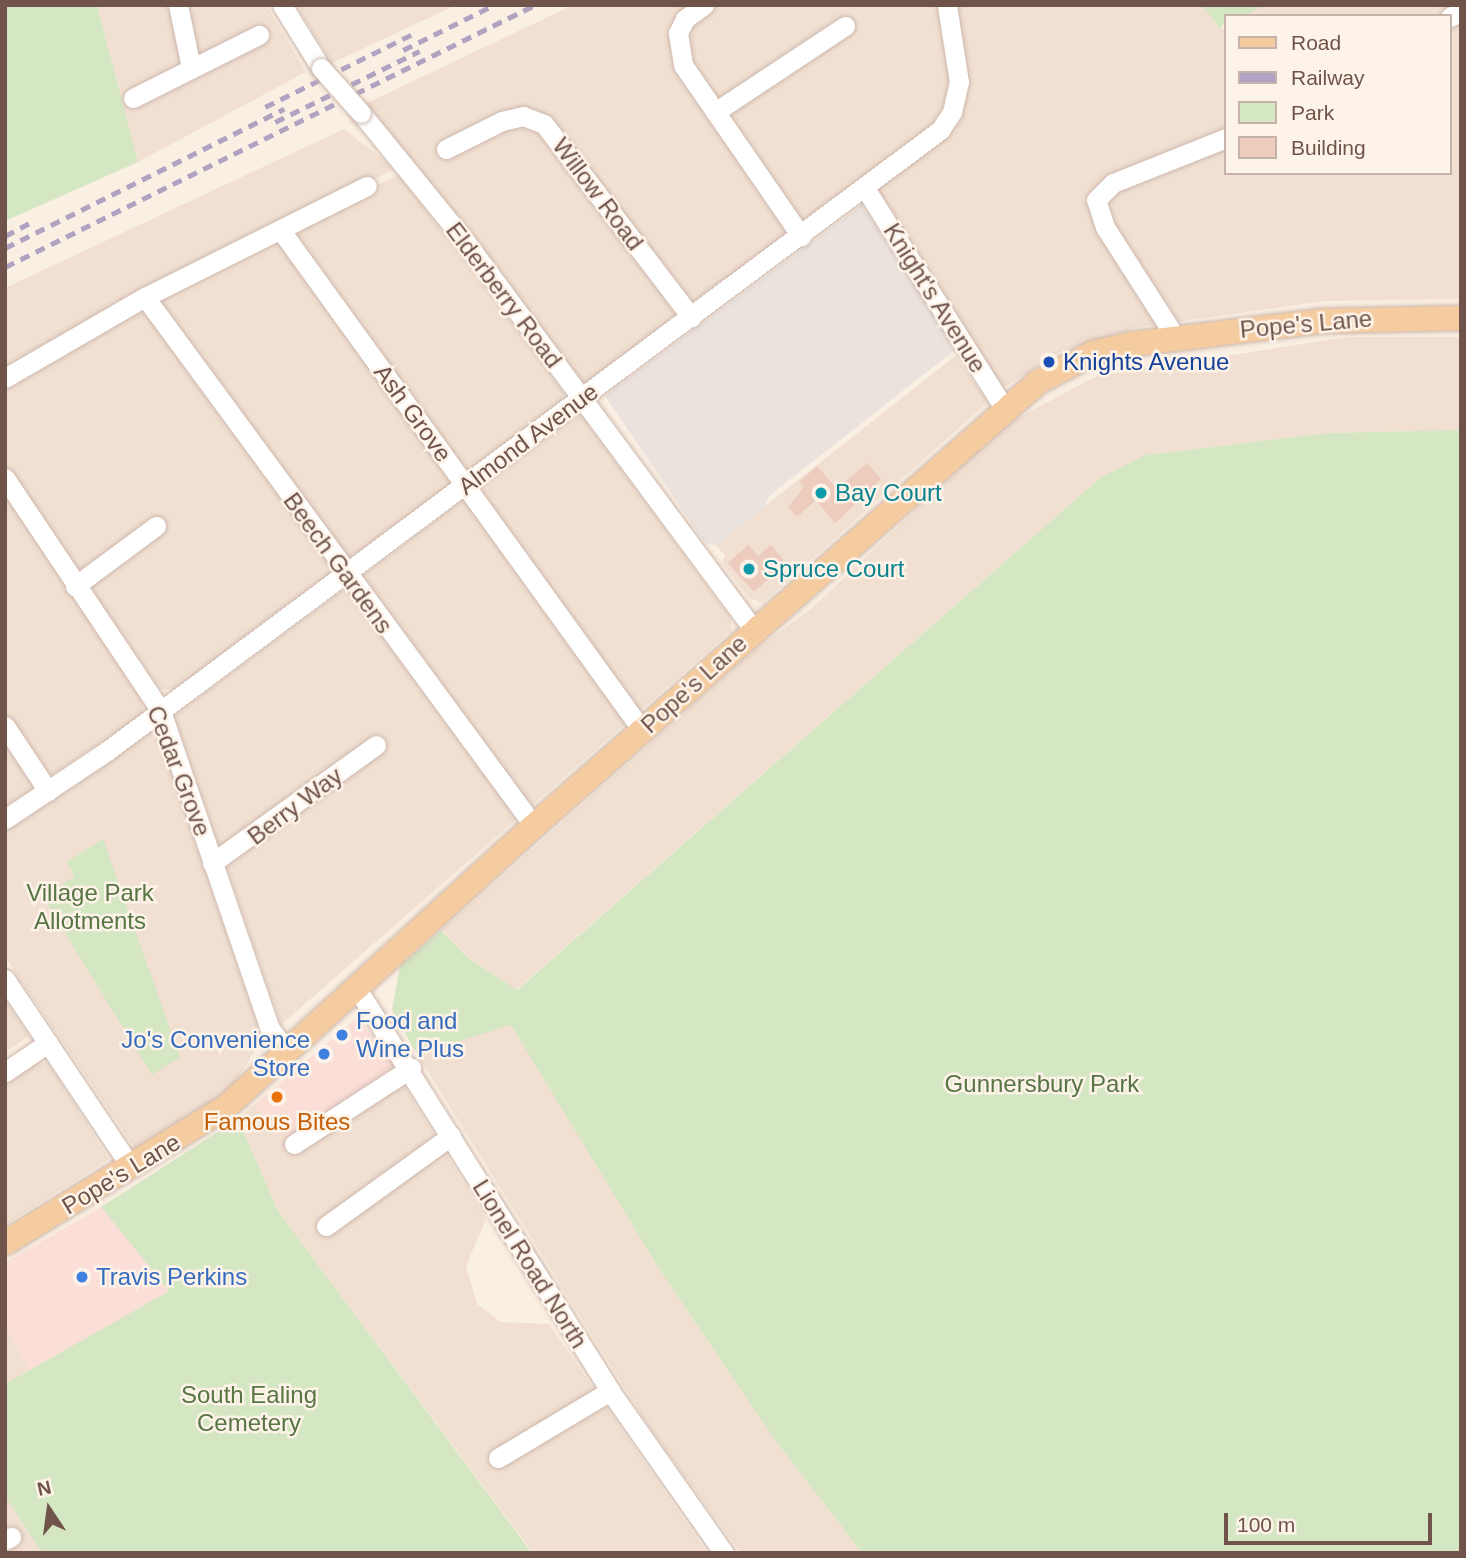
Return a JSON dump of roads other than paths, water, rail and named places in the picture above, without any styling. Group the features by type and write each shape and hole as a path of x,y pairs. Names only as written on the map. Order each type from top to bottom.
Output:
{"main road":[{"name":"Pope's Lane","path":"5,1243 226,1107 534,826 1004,408 1066,365 1093,353 1175,338 1321,321 1461,318"}],"street":[{"path":"178,5 191,67"},
{"name":"Elderberry Road","path":"282,5 321,68 361,113 581,398 754,630"},
{"path":"704,5 685,19 676,46 715,112 801,236"},
{"name":"Almond Avenue","path":"5,819 160,711 940,130 952,112 959,82 947,5"},
{"path":"715,112 845,26"},
{"path":"133,98 259,35"},
{"name":"Willow Road","path":"446,149 502,121 523,116 544,124 691,317"},
{"path":"1175,338 1105,227 1096,200 1113,183 1224,139"},
{"path":"5,378 145,297 282,232 367,186"},
{"name":"Knight's Avenue","path":"865,188 1004,408"},
{"name":"Ash Grove","path":"282,232 642,730"},
{"name":"Beech Gardens","path":"145,297 534,826"},
{"name":"Cedar Grove","path":"5,478 160,711 269,1027 286,1050"},
{"path":"75,586 156,526"},
{"path":"5,726 48,791"},
{"name":"Berry Way","path":"212,863 376,745"},
{"path":"5,979 131,1167"},
{"name":"Lionel Road North","path":"356,987 411,1068 610,1391 724,1553"},
{"path":"5,1072 48,1044"},
{"path":"294,1144 411,1068"},
{"path":"326,1226 452,1136"},
{"path":"498,1458 610,1391"}],"railway":[{"path":"403,50 494,5"},
{"path":"5,267 535,5"},
{"path":"265,107 413,34"},
{"path":"275,122 419,51"},
{"path":"5,248 284,109"},
{"path":"5,236 33,221"}],"place":[{"name":"Knights Avenue","path":"1049,362"},
{"name":"Bay Court","path":"821,493"},
{"name":"Spruce Court","path":"749,569"},
{"name":"Food and Wine Plus","path":"342,1035"},
{"name":"Jo's Convenience Store","path":"324,1054"},
{"name":"Famous Bites","path":"277,1097"},
{"name":"Travis Perkins","path":"82,1277"}],"park label":[{"name":"Village Park Allotments","path":"90,907"},
{"name":"Gunnersbury Park","path":"1042,1084"},
{"name":"South Ealing Cemetery","path":"249,1409"}]}
